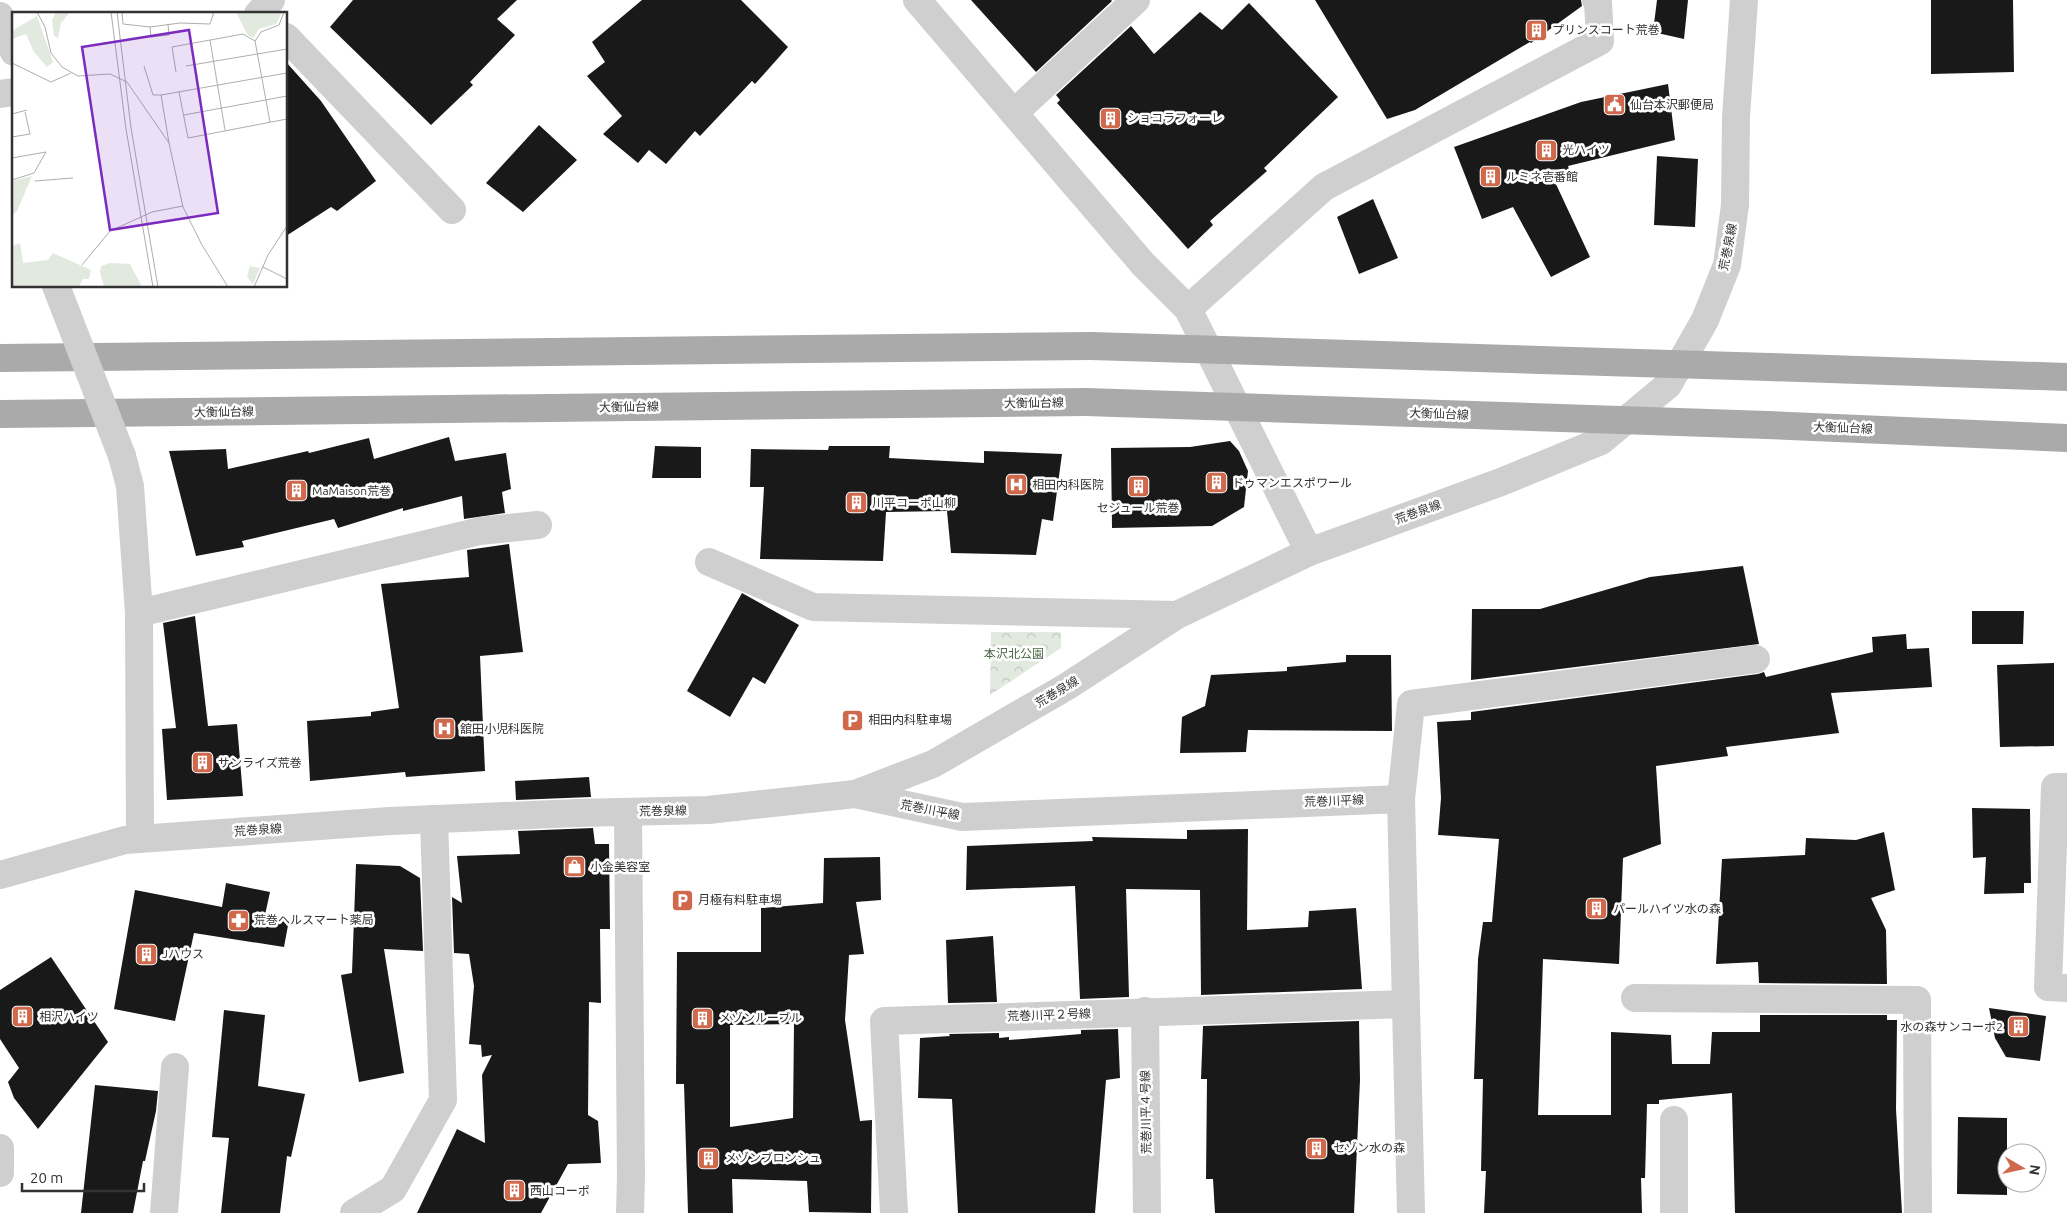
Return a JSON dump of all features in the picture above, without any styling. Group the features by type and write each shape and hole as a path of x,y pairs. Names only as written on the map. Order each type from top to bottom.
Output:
{"main road":[{"path":"0,358 1091,346 2067,377"},
{"name":"大衡仙台線","path":"0,414 1086,402 1767,425 2067,438"}],"street":[{"path":"917,0 1143,264 1188,309 1309,552"},
{"path":"1014,113 1136,0"},
{"path":"1188,309 1324,187 1600,41 1598,2 1596,0"},
{"name":"荒巻泉線","path":"0,875 125,840 434,819 708,810 855,794 933,764 1066,687 1177,615 1309,552 1501,482 1601,440 1668,384 1706,320 1727,265 1736,205 1736,117 1744,0"},
{"path":"0,16 12,47"},
{"path":"288,39 452,210"},
{"path":"57,288 122,456 130,486 139,613 140,839"},
{"path":"139,613 480,531 538,525"},
{"path":"709,562 813,607 1177,615"},
{"path":"1411,1213 1402,799 1411,704 1756,659"},
{"path":"2067,787 2056,787 2048,987 2067,988"},
{"name":"荒巻川平線","path":"855,794 962,817 1402,799"},
{"path":"628,812 630,1213"},
{"path":"354,1213 394,1189 443,1100 434,819"},
{"path":"1635,998 1917,1000 1918,1213"},
{"name":"荒巻川平２号線","path":"894,1213 884,1021 1406,1004"},
{"name":"荒巻川平４号線","path":"1145,1012 1147,1213"},
{"path":"164,1213 175,1067"},
{"path":"1674,1120 1674,1213"},
{"path":"0,1148 0,1173"}],"green space":[{"name":"本沢北公園","path":"991,632 1061,632 1061,648 990,695"}],"building":[{"path":"353,0 517,0 497,19 515,35 470,82 473,85 431,125 330,27"},
{"path":"642,0 741,0 788,47 755,84 752,81 700,136 695,131 666,164 649,150 638,163 603,134 622,116 587,76 605,62 592,42"},
{"path":"971,0 1111,0 1112,1 1036,72"},
{"path":"1315,0 1581,0 1582,6 1531,43 1415,110 1387,119"},
{"path":"1657,0 1688,0 1684,39 1653,32"},
{"path":"1931,0 2013,0 2014,72 1931,74"},
{"path":"1249,3 1338,97 1264,168 1267,171 1210,221 1213,225 1188,249 1057,103 1060,100 1056,95 1131,26 1154,54 1200,12 1222,30"},
{"path":"288,64 321,101 376,181 337,211 331,207 288,235"},
{"path":"1668,84 1675,140 1568,166 1571,175 1555,182 1590,257 1551,277 1513,207 1482,219 1454,147 1581,102"},
{"path":"539,125 577,160 523,212 486,183"},
{"path":"1657,156 1698,159 1695,227 1654,225"},
{"path":"1373,199 1398,258 1359,274 1337,217"},
{"path":"449,437 455,461 506,453 511,489 502,492 505,513 464,519 462,496 403,511 403,508 338,528 334,519 242,541 244,547 196,556 169,451 226,449 228,469 308,451 309,453 369,438 374,459"},
{"path":"1230,441 1239,451 1248,471 1244,507 1212,526 1112,528 1111,448 1190,447"},
{"path":"655,446 701,447 701,478 652,478"},
{"path":"829,446 890,446 889,458 984,463 984,451 1062,454 1053,521 1042,519 1036,555 951,553 947,511 886,512 883,561 760,559 764,487 750,487 751,449 828,450"},
{"path":"509,544 523,652 480,656 485,771 406,777 405,772 310,781 307,721 371,716 371,712 399,708 381,584 469,577 467,550"},
{"path":"1743,566 1759,644 1471,680 1472,609 1540,609 1650,577"},
{"path":"742,593 799,625 765,684 753,677 730,717 687,691"},
{"path":"1972,611 2024,611 2023,644 1972,644"},
{"name":"サンライズ荒巻","path":"195,616 208,726 237,724 243,796 167,800 162,729 176,728 163,623"},
{"path":"1906,634 1907,649 1929,648 1932,687 1831,693 1839,733 1726,747 1728,756 1656,766 1661,844 1623,858 1619,964 1543,959 1538,1115 1611,1115 1611,1032 1671,1035 1672,1064 1710,1064 1712,1032 1760,1032 1760,1015 1887,1015 1887,1020 1897,1020 1896,1109 1902,1213 1735,1213 1732,1093 1659,1100 1659,1104 1647,1104 1645,1178 1641,1178 1642,1213 1484,1213 1486,1171 1481,1171 1483,1079 1474,1079 1478,959 1483,922 1492,922 1499,839 1438,835 1441,798 1437,722 1471,720 1471,712 1764,672 1766,677 1873,652 1872,637"},
{"path":"1346,655 1391,655 1392,731 1248,730 1246,752 1180,753 1182,717 1205,706 1211,675 1287,671 1287,667 1346,662"},
{"path":"2054,663 2054,746 2000,747 1997,665"},
{"path":"589,777 591,797 516,800 515,781"},
{"path":"1972,808 2030,809 2031,883 2024,883 2024,893 1984,894 1986,857 1973,858"},
{"path":"593,828 595,844 609,844 610,929 600,929 601,1003 589,1002 588,1115 598,1121 601,1163 568,1164 541,1213 417,1213 457,1129 485,1143 482,1075 492,1055 482,1057 481,1045 469,1044 474,986 469,954 454,953 452,897 462,903 457,856 520,854 518,831"},
{"path":"1248,829 1247,930 1308,927 1309,911 1356,908 1362,989 1201,995 1200,890 1126,889 1129,997 1080,999 1075,886 966,890 967,846 1093,841 1092,837 1187,839 1187,830"},
{"path":"1884,832 1895,890 1871,898 1886,930 1887,984 1759,983 1758,962 1716,964 1722,859 1805,855 1806,838 1856,840"},
{"path":"880,857 881,900 856,902 864,954 849,955 845,1020 860,1121 872,1120 871,1213 809,1212 807,1181 732,1179 733,1213 688,1213 684,1084 676,1084 677,952 761,952 761,908 823,903 824,858","holes":["794,1024 793,1118 730,1127 730,1025"]},
{"path":"356,864 400,866 420,878 423,951 384,949 404,1073 359,1082 341,975 352,973"},
{"path":"226,883 270,892 265,915 289,920 284,947 194,933 175,1021 114,1009 135,890 222,907"},
{"path":"993,936 997,1002 948,1003 946,940"},
{"path":"51,957 108,1042 38,1129 14,1098 8,1082 19,1068 0,1039 0,990"},
{"name":"水の森サンコーポ2","path":"1989,1008 2046,1016 2040,1061 2006,1057 1995,1038"},
{"path":"224,1010 265,1015 258,1086 305,1094 291,1157 287,1156 280,1213 221,1213 229,1138 212,1137"},
{"path":"1359,1021 1360,1080 1354,1213 1215,1213 1213,1179 1206,1179 1207,1079 1201,1079 1203,1026"},
{"path":"1118,1029 1120,1078 1106,1080 1095,1213 958,1213 952,1099 918,1098 920,1038 950,1036 949,1034 999,1033 999,1038 1009,1037 1009,1040 1081,1034 1081,1030"},
{"path":"95,1085 158,1091 156,1111 145,1161 143,1161 133,1213 81,1213"},
{"path":"1958,1117 2007,1118 2007,1143 1997,1143 1997,1193 2007,1193 2007,1195 1957,1194"}],"place":[{"name":"プリンスコート荒巻","path":"1536,30"},
{"name":"仙台本沢郵便局","path":"1614,105"},
{"name":"ショコラフォーレ","path":"1111,118"},
{"name":"光ハイツ","path":"1546,150"},
{"name":"ルミネ壱番館","path":"1490,177"},
{"name":"ドゥマンエスポワール","path":"1216,483"},
{"name":"相田内科医院","path":"1016,485"},
{"name":"セジュール荒巻","path":"1138,487"},
{"name":"MaMaison荒巻","path":"296,491"},
{"name":"川平コーポ山柳","path":"856,503"},
{"name":"相田内科駐車場","path":"852,720"},
{"name":"舘田小児科医院","path":"444,729"},
{"name":"サンライズ荒巻","path":"202,763"},
{"name":"小金美容室","path":"574,867"},
{"name":"月極有料駐車場","path":"682,900"},
{"name":"パールハイツ水の森","path":"1597,909"},
{"name":"荒巻ヘルスマート薬局","path":"238,920"},
{"name":"Jハウス","path":"146,954"},
{"name":"相沢ハイツ","path":"23,1017"},
{"name":"メゾンルーブル","path":"703,1018"},
{"name":"水の森サンコーポ2","path":"2019,1027"},
{"name":"セゾン水の森","path":"1317,1148"},
{"name":"メゾンブロンシュ","path":"709,1158"},
{"name":"西山コーポ","path":"514,1191"}]}
